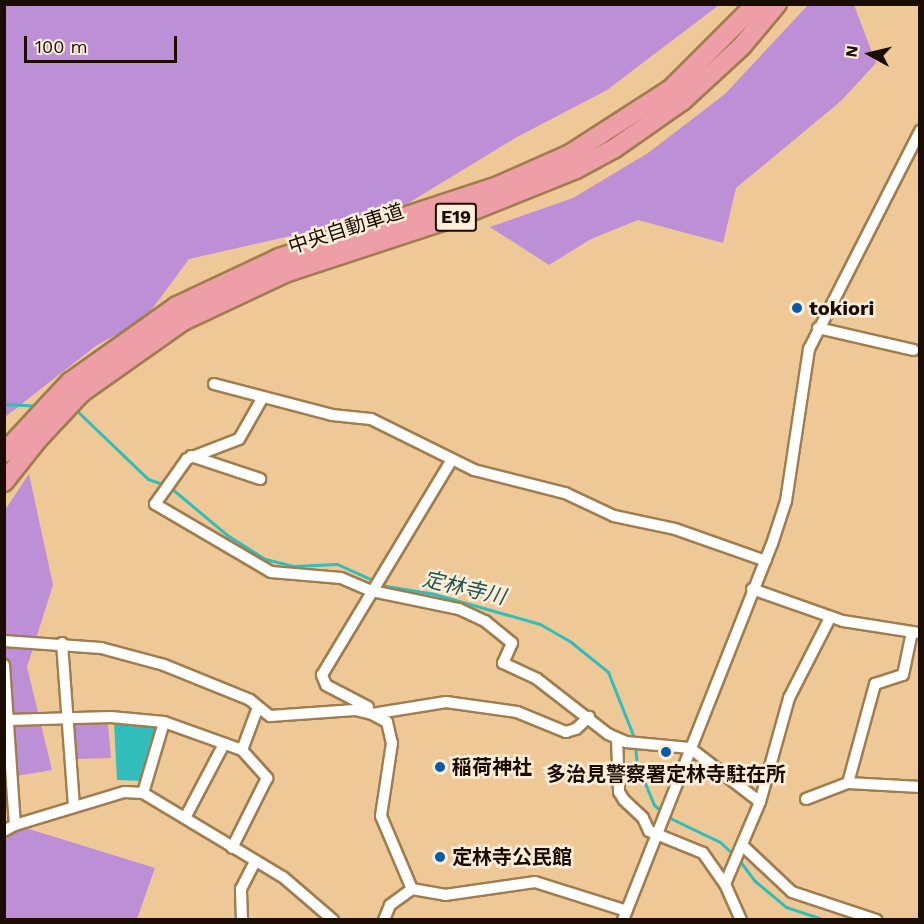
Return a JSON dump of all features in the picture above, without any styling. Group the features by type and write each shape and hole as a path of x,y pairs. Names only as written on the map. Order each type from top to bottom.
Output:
{"highway":[{"name":"中央自動車道","path":"97,370 177,306 234,277 322,243 498,186 570,154 671,89 756,4"},
{"name":"中央自動車道","path":"4,482 10,455 47,403 97,370 232,296 325,259 512,196 615,148 713,74 777,4"}],"street":[{"path":"384,920 390,905 412,889 445,895 535,882 625,915 752,589 766,561 786,501 809,349 920,131"},
{"path":"818,328 913,350"},
{"path":"214,384 332,415 371,419 451,461 501,479 565,493 614,516 675,529 766,561"},
{"path":"263,397 239,439 192,456 155,504 259,567 286,575 341,578 372,591 459,609 485,621 512,643 503,663 537,679 617,739 690,748 760,802"},
{"path":"192,456 260,479"},
{"path":"412,889 381,816 392,743 387,723 322,682 325,668 451,461"},
{"path":"752,589 830,618 916,633 903,675 875,684 848,783"},
{"path":"725,884 760,802 789,698 830,618"},
{"path":"4,640 101,648 164,665 258,707 270,716 355,710 374,713 446,702 517,712 566,732 589,717"},
{"path":"62,643 74,806"},
{"path":"4,665 15,825"},
{"path":"242,750 258,707"},
{"path":"8,720 68,717 164,722 242,750 267,778 232,848"},
{"path":"143,792 164,722"},
{"path":"617,739 619,792 643,818 649,831 696,848 725,884 741,920"},
{"path":"185,818 225,744"},
{"path":"806,799 848,783 920,787"},
{"path":"4,831 15,825 74,806 124,792 143,792 283,877 332,919"},
{"path":"743,846 792,892 876,920"},
{"path":"242,920 242,889 255,861"}],"shaded area":[{"path":"809,4 854,5 876,63 841,101 736,188 723,243 638,220 591,239 549,265 490,227 573,198 648,153 725,94"},
{"path":"5,5 719,5 607,90 517,137 392,213 189,259 144,320 97,345 5,417"},
{"path":"29,474 53,585 27,667 52,770 5,778 5,510"},
{"path":"72,720 108,723 111,758 75,759"},
{"path":"29,829 155,868 137,919 5,920 5,831"}],"water":[{"path":"114,722 160,725 143,781 117,780"}],"waterway":[{"name":"定林寺川","path":"4,404 39,406"},
{"name":"定林寺川","path":"75,409 148,479 165,485"},
{"name":"定林寺川","path":"171,488 227,535 265,559 294,566 337,564 386,586 434,594 540,624 571,642 608,672 635,740"},
{"name":"定林寺川","path":"635,746 637,764 654,805 672,819 720,842 735,856"},
{"name":"定林寺川","path":"739,860 755,881 786,907 825,920"}],"place":[{"name":"tokiori","path":"797,308"},
{"name":"多治見警察署定林寺駐在所","path":"666,752"},
{"name":"稲荷神社","path":"440,767"},
{"name":"定林寺公民館","path":"440,857"}]}
